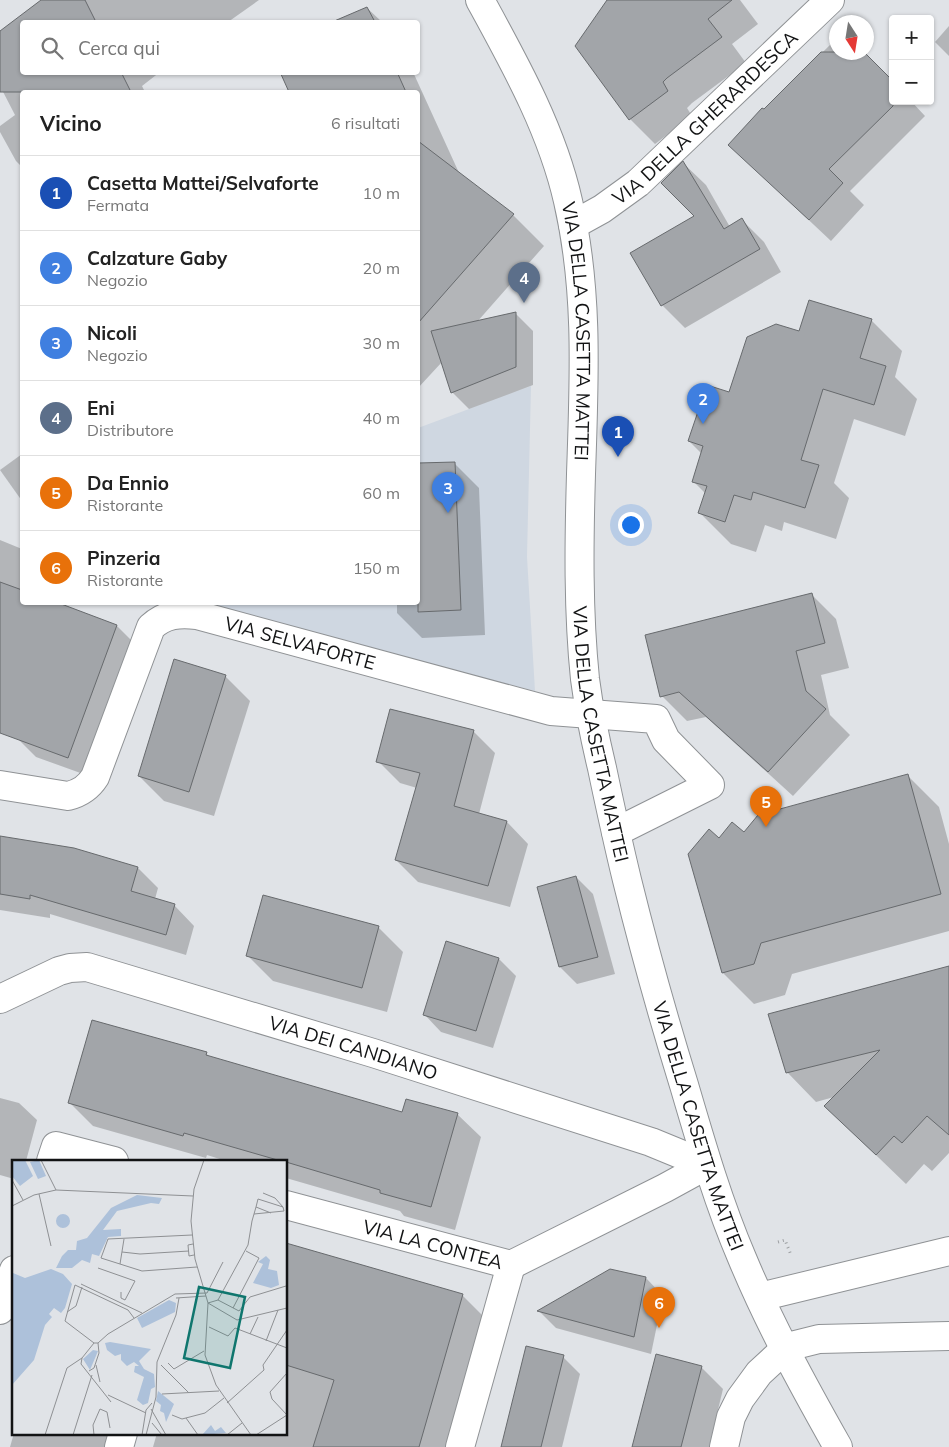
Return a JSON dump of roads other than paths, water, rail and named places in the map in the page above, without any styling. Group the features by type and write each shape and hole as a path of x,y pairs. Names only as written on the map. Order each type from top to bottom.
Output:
{"street":[{"name":"VIA DELLA CASETTA MATTEI","path":"480,0 542,124 558,164 573,226 581,288 585,363 581,476 580,596 584,659 590,715 646,957 708,1165 742,1257 784,1350 838,1447"},
{"name":"VIA DELLA GHERARDESCA","path":"573,226 638,183 830,0"},
{"name":"VIA SELVAFORTE","path":"0,785 68,796 76,794 91,784 151,627 158,621 174,614 197,616 551,711 656,719 666,740 710,785 616,832"},
{"name":"VIA DEI CANDIANO","path":"0,1000 59,971 87,967 383,1056 651,1142 708,1165"},
{"path":"51,1160 56,1146 110,1160"},
{"name":"VIA LA CONTEA","path":"288,1206 510,1265 708,1165"},
{"path":"760,1297 949,1251"},
{"path":"460,1447 510,1265"},
{"path":"0,1310 12,1276"},
{"path":"724,1447 731,1418 740,1399 759,1373 784,1350 819,1339 949,1336"},
{"path":"119,1447 123,1434"}],"place":[{"name":"Eni","path":"524,303"},
{"name":"Calzature Gaby","path":"703,424"},
{"name":"Casetta Mattei/Selvaforte","path":"618,457"},
{"name":"Nicoli","path":"448,513"},
{"name":"Da Ennio","path":"766,827"},
{"name":"Pinzeria","path":"659,1328"}]}
